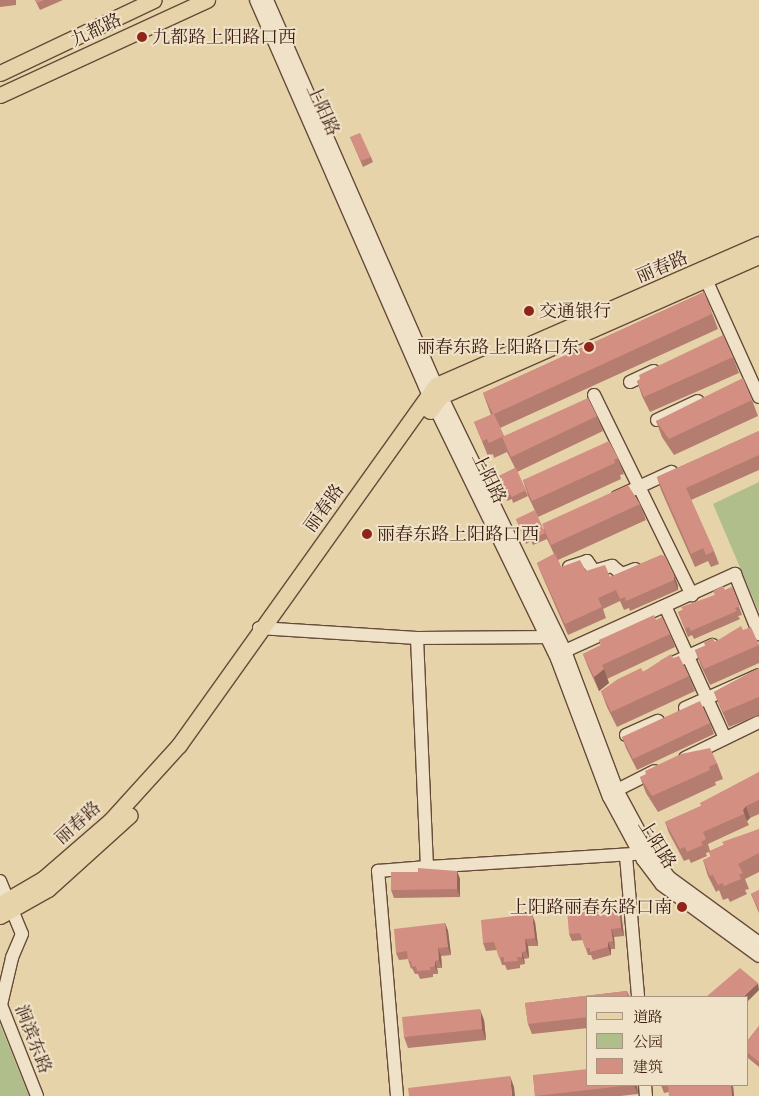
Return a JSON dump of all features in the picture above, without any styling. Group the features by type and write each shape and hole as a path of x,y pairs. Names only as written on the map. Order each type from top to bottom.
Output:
{"main road":[{"name":"九都路","path":"0,74 154,0"},
{"name":"九都路","path":"0,95 207,0"},
{"name":"丽春路","path":"704,275 759,244"},
{"name":"丽春路","path":"5,907 44,879 110,821 178,745 435,395 704,275 759,256"}],"street":[{"name":"上阳路","path":"256,0 435,395 553,637 609,797 646,853 670,878 759,943"},
{"name":"上阳路","path":"267,0 435,395"},
{"path":"704,275 726,338 746,379 759,397"},
{"path":"630,382 664,367"},
{"path":"657,420 708,397"},
{"path":"581,410 596,399 612,443 639,486 692,595"},
{"path":"604,503 682,468"},
{"path":"569,567 587,561 594,571 612,566 622,574 672,554"},
{"path":"565,651 735,574 754,629"},
{"path":"665,606 725,738"},
{"path":"265,628 417,638 553,637"},
{"name":"上阳路","path":"553,637 565,651 617,790 662,885 759,956"},
{"path":"417,638 427,867"},
{"path":"652,672 722,641"},
{"path":"626,735 759,675"},
{"path":"617,790 759,722"},
{"path":"397,1096 378,871 626,856 646,853"},
{"path":"626,856 638,996"},
{"name":"涧滨东路","path":"0,881 5,907 22,934 12,958 1,1005 37,1096"}],"green space":[{"path":"759,482 759,612 713,504"},
{"path":"0,1024 29,1096 0,1096"}],"building":[{"path":"360,133 371,157 361,161 350,137"},
{"path":"704,292 712,314 494,414 504,436 489,443 487,439 482,441 474,422 493,414 483,393"},
{"path":"723,335 733,357 644,397 637,381 640,379 639,375"},
{"path":"743,378 752,400 669,439 656,421"},
{"path":"588,398 597,416 511,457 502,437"},
{"path":"759,431 759,455 686,488 714,551 706,555 703,548 691,554 657,477"},
{"path":"609,441 618,458 614,460 615,463 532,501 523,480"},
{"path":"516,468 526,490 512,497 510,494 505,496 497,477"},
{"path":"628,485 640,504 551,545 542,524"},
{"path":"535,510 545,533 531,540 529,536 524,538 516,519"},
{"path":"555,554 561,567 580,560 586,571 605,565 610,577 661,555 665,556 674,575 674,580 626,601 625,597 620,599 616,590 598,598 602,607 565,624 537,563"},
{"path":"723,586 725,590 732,587 740,606 735,608 737,611 691,631 689,627 685,629 678,612 683,610 681,607 715,595 713,591"},
{"path":"654,615 656,620 662,617 670,634 602,665 604,669 594,677 583,654 601,645 599,640"},
{"path":"741,626 743,630 751,627 759,645 704,669 695,650 705,646 704,642 713,638 715,642"},
{"path":"671,654 673,658 679,656 689,676 611,712 601,691 618,679 641,668 643,672"},
{"path":"759,668 759,697 723,712 714,692"},
{"path":"700,701 710,723 633,759 622,737"},
{"path":"710,748 717,763 709,767 710,770 652,796 640,777 646,774 645,771 681,754"},
{"path":"759,772 759,800 746,806 743,810 744,814 703,832 706,839 701,842 703,845 687,852 685,847 680,849 665,822 701,806 700,803"},
{"path":"759,829 759,853 738,864 743,873 739,875 741,879 724,886 722,883 718,885 713,875 710,876 703,860 711,856 709,852 724,845 722,842"},
{"path":"418,868 457,871 457,889 391,890 391,872 418,872"},
{"path":"759,890 759,910 751,894"},
{"path":"619,905 621,928 611,929 613,941 608,942 608,947 590,952 590,948 585,948 580,933 569,934 567,910"},
{"path":"532,914 535,938 525,939 526,951 522,952 522,957 517,957 518,961 504,962 504,957 499,958 494,942 483,943 481,920"},
{"path":"445,923 448,947 438,948 439,960 435,961 435,966 430,967 430,970 417,971 416,966 412,967 411,961 408,961 407,951 396,953 394,929"},
{"path":"740,968 758,983 744,996 707,996"},
{"path":"627,991 628,996 586,996 586,1017 528,1024 525,1003"},
{"path":"480,1009 482,1029 404,1037 402,1017"},
{"path":"759,1026 759,1062 749,1054 749,1039"},
{"path":"586,1069 586,1086 622,1086 535,1096 533,1075"},
{"path":"510,1076 512,1096 409,1096 408,1088"},
{"path":"668,1086 731,1086 732,1096 669,1096"}],"place":[{"name":"九都路上阳路口西","path":"142,37"},
{"name":"交通银行","path":"529,311"},
{"name":"丽春东路上阳路口东","path":"589,347"},
{"name":"丽春东路上阳路口西","path":"367,534"},
{"name":"上阳路丽春东路口南","path":"682,907"}]}
